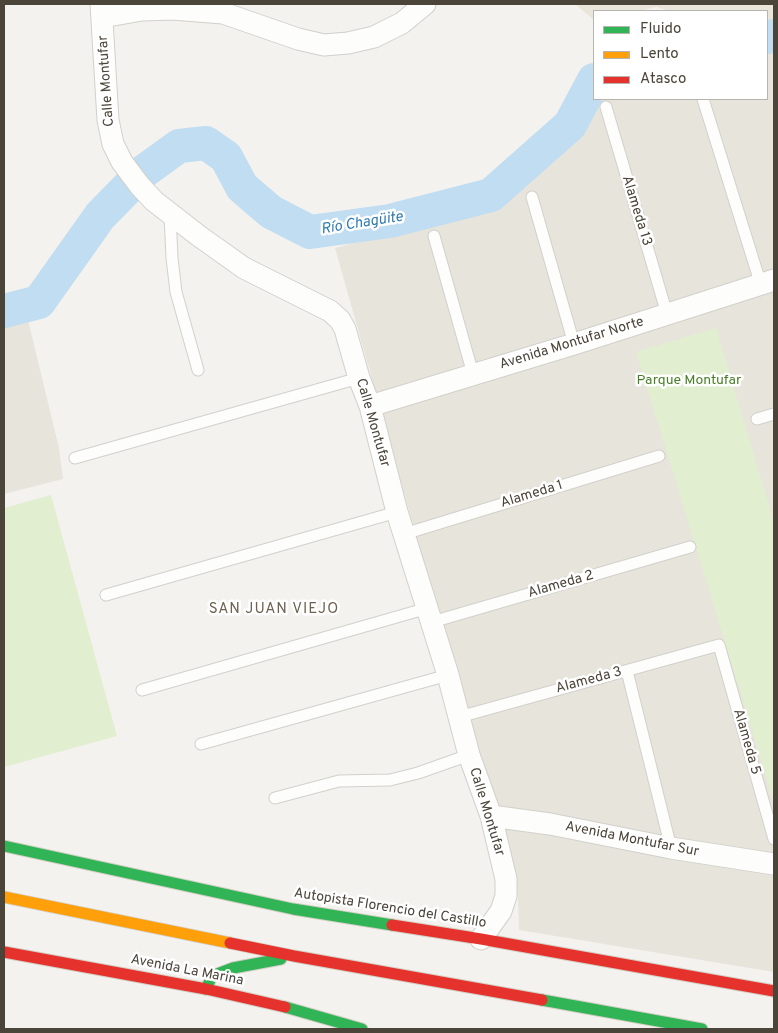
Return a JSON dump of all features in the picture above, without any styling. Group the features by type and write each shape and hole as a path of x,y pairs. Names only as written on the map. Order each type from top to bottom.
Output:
{"main road":[{"name":"Autopista Florencio del Castillo","path":"4,846 294,909 481,939 774,991"},
{"path":"4,897 294,956 702,1029"},
{"name":"Avenida La Marina","path":"4,952 206,989 283,1006 362,1029"},
{"path":"206,989 212,976 233,968 294,956"}],"street":[{"path":"101,10 172,9 222,13 298,39 324,45 348,43 374,37 402,23 425,4"},
{"name":"Calle Montufar","path":"101,10 108,120 113,144 122,162 140,186 170,214 244,268 330,311 340,320 345,329 359,378 370,406 397,512 448,675 469,755 490,816 506,879 506,896 501,911 481,939"},
{"name":"Avenida Montufar Norte","path":"370,406 768,282"},
{"name":"Avenida Montufar Sur","path":"490,816 550,824 671,848 774,864"}],"lane":[{"path":"703,100 768,282"},
{"name":"Alameda 13","path":"606,107 667,314"},
{"path":"532,197 574,344"},
{"path":"170,214 176,292 198,370"},
{"path":"434,236 473,374"},
{"path":"75,458 359,378"},
{"path":"757,419 774,414"},
{"name":"Alameda 1","path":"404,534 659,456"},
{"path":"106,596 397,512"},
{"name":"Alameda 2","path":"142,690 690,547"},
{"name":"Alameda 3","path":"459,717 719,645"},
{"name":"Alameda 5","path":"719,645 774,839"},
{"path":"626,671 671,848"},
{"path":"201,744 448,675"},
{"path":"275,798 339,781 390,780 418,773 469,755"}],"shaded area":[{"path":"575,4 774,4 774,21 768,22 768,10 666,10 656,7 644,10 593,10 593,19"},
{"path":"774,46 774,972 519,930 518,897 335,248 489,205 573,135 595,100 768,100 768,48"},
{"path":"28,320 59,448 63,479 4,494 4,326"}],"green space":[{"name":"Parque Montufar","path":"716,328 774,522 774,803 636,352"},
{"path":"51,495 117,736 4,767 4,508"}],"waterway":[{"name":"Río Chagüite","path":"768,37 774,36"},
{"name":"Río Chagüite","path":"4,311 39,302 100,216 143,172 179,146 206,143 226,157 242,187 271,212 310,232 390,221 491,195 570,125 593,82"}],"traffic: fast":[{"path":"4,846 293,909 392,925"},
{"path":"206,989 212,976 233,968 281,959"},
{"path":"542,1000 702,1029"},
{"path":"285,1007 362,1029"}],"traffic: slow":[{"path":"4,897 230,943"}],"traffic: jam":[{"path":"392,925 774,991"},
{"path":"230,943 542,1000"},
{"path":"4,952 206,989 285,1007"}],"district":[{"name":"SAN JUAN VIEJO","path":"274,610"}]}
